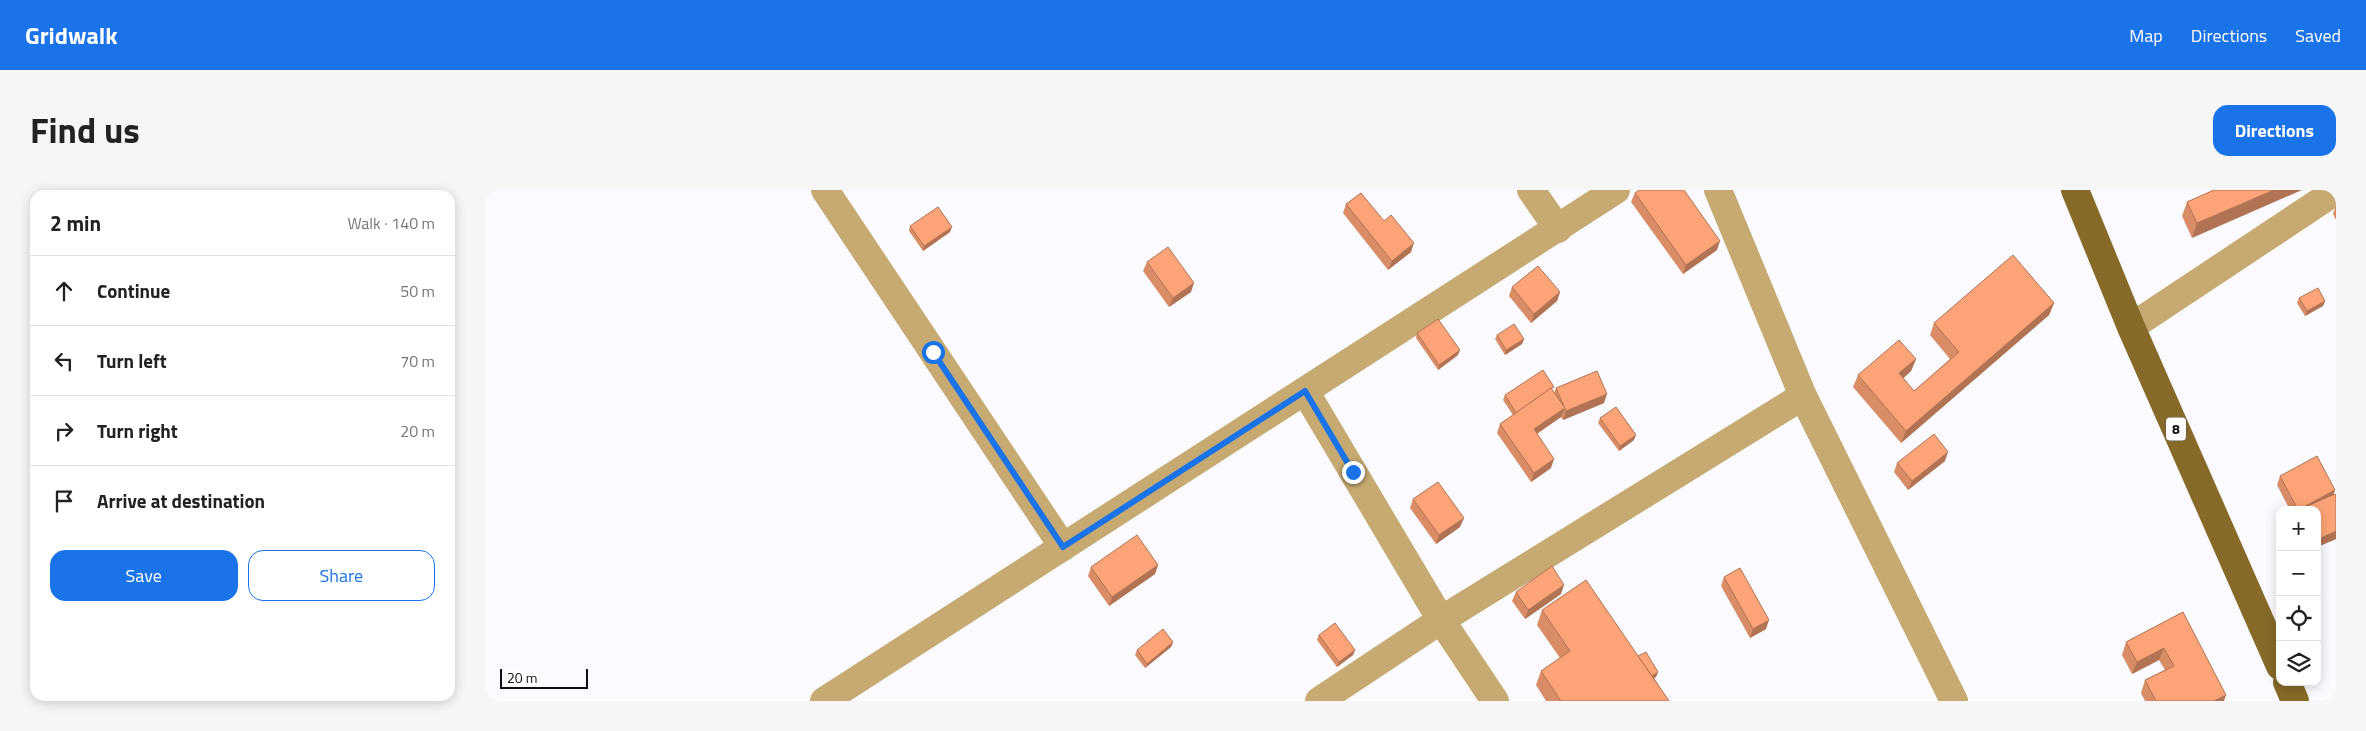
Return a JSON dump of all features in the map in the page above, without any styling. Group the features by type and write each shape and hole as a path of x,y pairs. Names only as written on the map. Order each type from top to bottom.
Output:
{"main road":[{"name":"8","path":"2075,190 2131,327 2276,657"},
{"path":"2289,686 2295,701"}],"street":[{"path":"825,190 1063,547"},
{"path":"1531,190 1558,229"},
{"path":"824,701 1558,229 1615,190"},
{"path":"1718,190 1803,396 1955,701"},
{"path":"2131,327 2336,191"},
{"path":"1305,391 1441,620 1495,701"},
{"path":"1319,701 1441,620 1803,396"}],"building":[{"path":"1639,190 1684,190 1720,241 1686,265 1635,193"},
{"path":"2214,190 2274,190 2197,223 2187,202"},
{"path":"1361,193 1384,221 1391,215 1414,243 1392,261 1346,204"},
{"path":"938,207 952,227 924,246 910,226"},
{"path":"1168,247 1194,283 1173,298 1147,262"},
{"path":"2013,255 2054,303 1906,431 1858,375 1899,340 1916,359 1899,373 1914,391 1959,352 1934,323"},
{"path":"1538,266 1560,292 1534,314 1512,287"},
{"path":"2318,288 2325,301 2307,311 2299,298"},
{"path":"1438,319 1460,350 1439,365 1417,333"},
{"path":"1514,324 1524,339 1506,350 1497,335"},
{"path":"1543,370 1554,387 1516,413 1505,395"},
{"path":"1597,371 1607,394 1566,411 1556,388"},
{"path":"1551,388 1565,408 1534,429 1554,459 1534,473 1500,424"},
{"path":"1616,407 1636,435 1620,446 1600,418"},
{"path":"1934,434 1948,452 1912,481 1897,463"},
{"path":"2317,456 2335,490 2305,506 2296,506 2280,476"},
{"path":"1438,482 1464,518 1439,535 1413,499"},
{"path":"2335,494 2336,531 2321,538 2321,506 2307,506"},
{"path":"1137,535 1158,565 1112,597 1091,567"},
{"path":"1552,566 1564,585 1528,610 1516,592"},
{"path":"1740,568 1769,620 1753,629 1724,577"},
{"path":"1586,580 1669,701 1561,701 1541,671 1570,651 1542,610"},
{"path":"2183,612 2226,695 2214,701 2156,701 2145,680 2174,666 2164,648 2137,662 2126,642"},
{"path":"1335,623 1355,650 1339,662 1319,635"},
{"path":"1163,629 1173,642 1147,664 1137,650"},
{"path":"1646,652 1658,672 1652,676 1638,656"}],"route":[{"path":"933,352 1063,547 1305,391 1353,472"}]}
